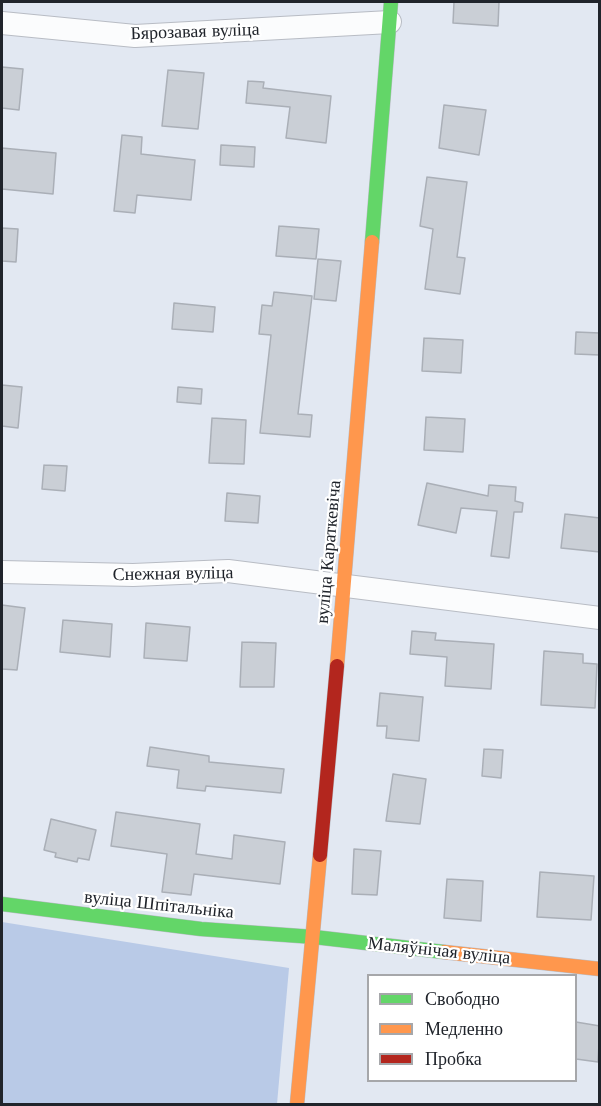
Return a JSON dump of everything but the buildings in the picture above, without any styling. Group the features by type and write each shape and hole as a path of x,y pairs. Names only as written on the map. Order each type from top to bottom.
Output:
{"street":[{"name":"Бярозавая вуліца","path":"2,23 135,36 391,12"},
{"name":"вуліца Караткевіча","path":"297,1104 314,937 391,12"},
{"name":"Снежная вуліца","path":"2,572 133,575 228,571 344,587"},
{"path":"344,587 600,618"},
{"name":"вуліца Шпітальніка","path":"2,904 201,929 314,937"},
{"name":"Маляўнічая вуліца","path":"314,937 600,969"}],"shaded area":[{"path":"2,922 289,968 277,1104 2,1104"}],"traffic: fast":[{"path":"372,242 391,2"},
{"path":"2,904 201,929 314,937 444,952"}],"traffic: slow":[{"path":"337,666 372,242"},
{"path":"297,1104 320,855"},
{"path":"444,952 600,969"}],"traffic: jam":[{"path":"320,855 337,666"}]}
